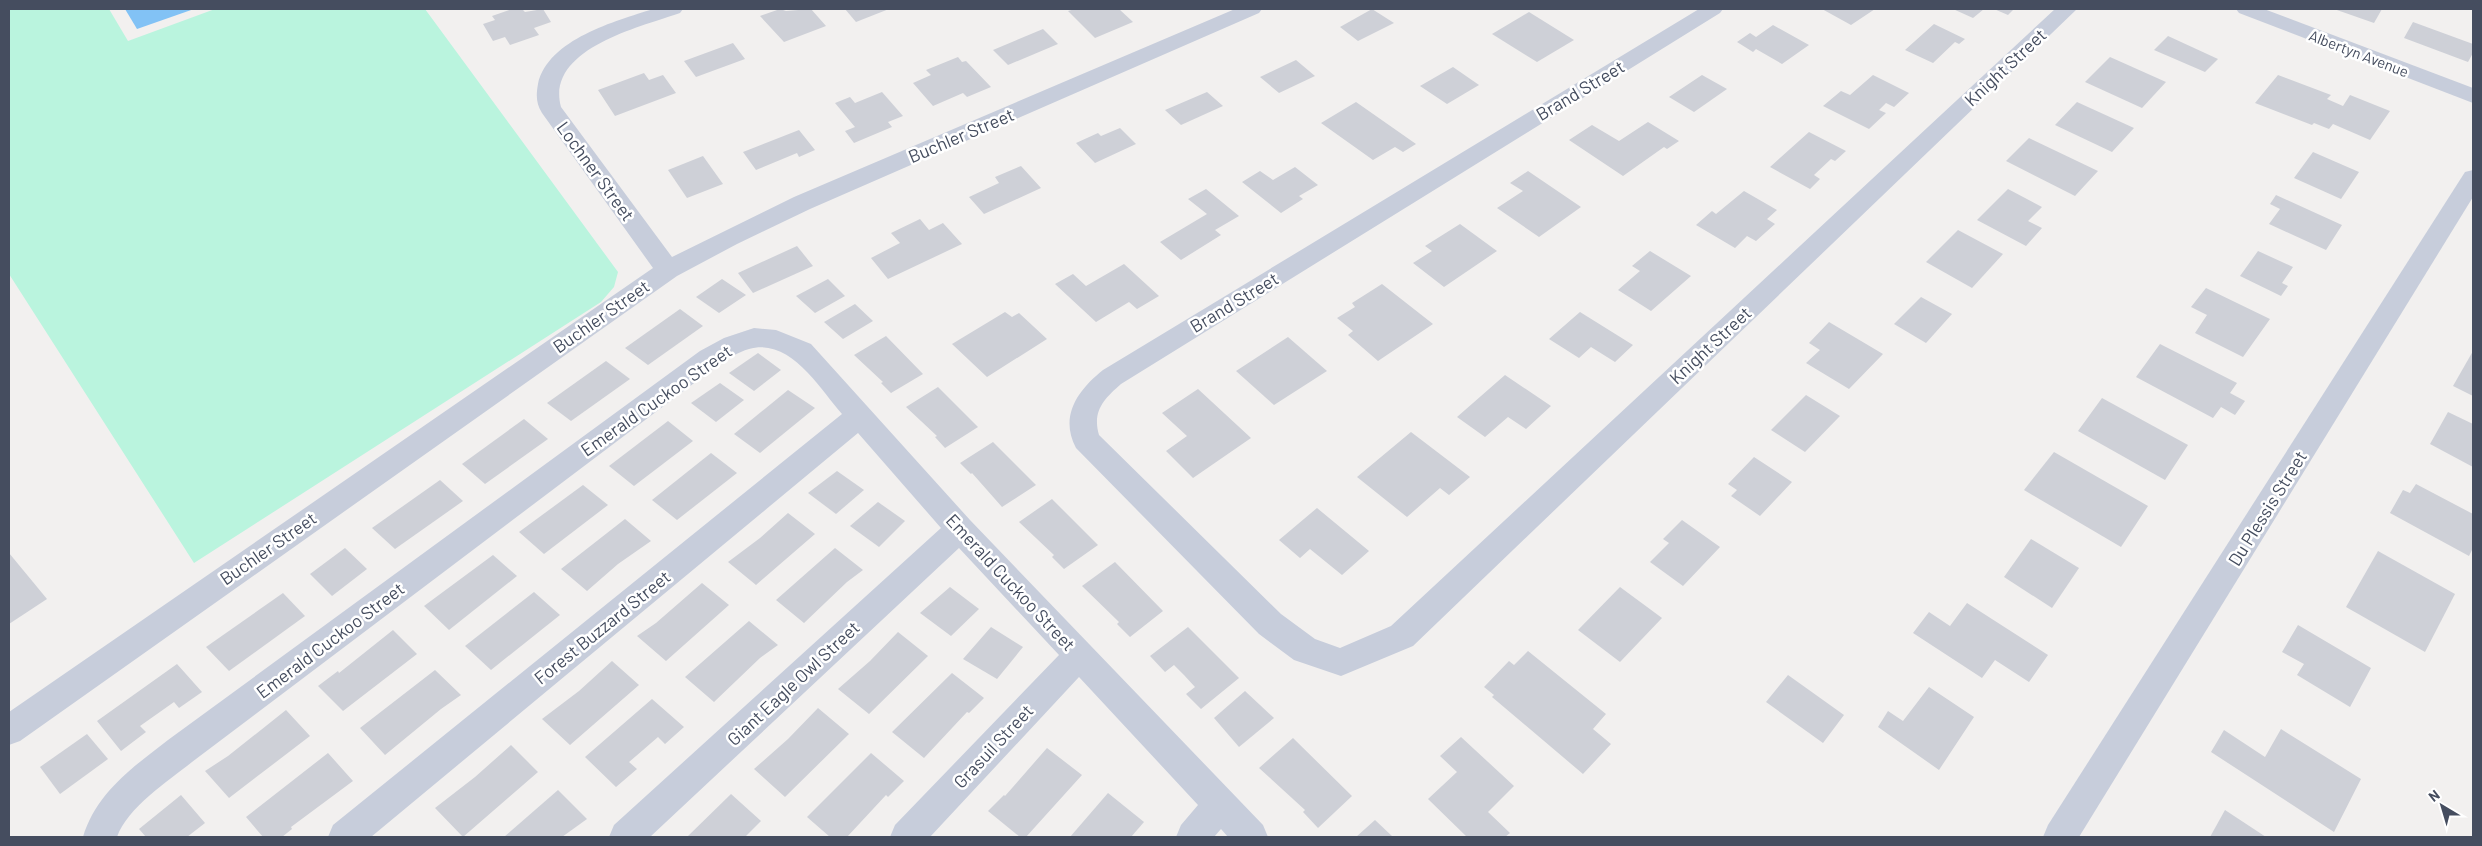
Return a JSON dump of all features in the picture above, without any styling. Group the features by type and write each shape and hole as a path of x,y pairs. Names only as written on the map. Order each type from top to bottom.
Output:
{"street":[{"name":"Lochner Street","path":"668,270 550,108 547,93 557,65 590,40 673,9"},
{"name":"Buchler Street","path":"9,730 668,270 728,238 802,203 1252,9"},
{"name":"Brand Street","path":"1341,662 1305,650 1270,624 1086,440 1081,425 1085,406 1094,391 1112,377 1713,9"},
{"name":"Knight Street","path":"1341,662 1402,636 2067,9"},
{"name":"Albertyn Avenue","path":"2246,9 2473,96"},
{"name":"Du Plessis Street","path":"2060,837 2473,178"},
{"name":"Emerald Cuckoo Street","path":"100,837 115,810 130,794 180,752 709,358 732,344 751,338 770,337 802,351 960,529 1251,837"},
{"name":"Forest Buzzard Street","path":"345,837 859,416"},
{"name":"Giant Eagle Owl Street","path":"626,837 960,529"},
{"name":"Grasuil Street","path":"907,837 1080,656"},
{"path":"1193,837 1220,804"}],"green space":[{"path":"9,9 109,9 128,41 215,9 425,9 618,272 614,287 601,302 194,563 9,274"}],"water":[{"path":"125,9 194,9 137,29"}],"building":[{"path":"512,9 522,9 525,12 543,9 551,22 534,28 539,35 510,45 505,37 493,41 483,24 495,20 492,16"},
{"path":"780,9 786,11 811,9 826,26 784,42 760,16"},
{"path":"845,9 889,9 856,22"},
{"path":"1075,9 1119,9 1133,22 1095,38 1068,11"},
{"path":"1372,9 1394,23 1358,41 1340,27"},
{"path":"1822,9 1875,9 1851,25"},
{"path":"1953,9 1984,9 1973,18"},
{"path":"1994,9 2014,9 2008,15"},
{"path":"2334,9 2382,9 2374,23"},
{"path":"1529,12 1574,40 1537,62 1492,34"},
{"path":"2413,22 2473,44 2473,53 2468,62 2404,38"},
{"path":"1934,24 1965,39 1959,44 1955,42 1933,63 1905,50"},
{"path":"1773,25 1809,45 1782,64 1756,49 1753,52 1737,42 1750,33 1756,37"},
{"path":"1043,29 1058,44 1008,65 993,50"},
{"path":"2168,36 2218,59 2205,72 2154,50"},
{"path":"733,43 745,59 696,77 684,61"},
{"path":"958,57 962,62 966,61 991,87 967,97 963,93 933,106 913,83 931,75 926,70"},
{"path":"2110,57 2166,82 2142,108 2085,82"},
{"path":"1296,60 1315,76 1279,93 1260,77"},
{"path":"1453,67 1479,85 1447,104 1420,86"},
{"path":"644,73 649,80 663,75 676,93 615,116 598,90"},
{"path":"1702,75 1727,89 1694,112 1669,97"},
{"path":"1873,75 1909,93 1894,107 1886,103 1879,110 1886,113 1869,129 1823,106 1841,91 1850,95"},
{"path":"2278,75 2331,95 2327,99 2343,106 2350,95 2390,111 2370,140 2333,124 2329,129 2314,123 2312,125 2255,103"},
{"path":"882,92 903,116 888,122 892,127 854,143 845,131 855,127 835,103 850,97 855,103"},
{"path":"1207,92 1223,106 1181,125 1165,110"},
{"path":"1356,102 1416,144 1403,152 1395,147 1373,160 1321,123"},
{"path":"2077,102 2134,128 2112,152 2055,125"},
{"path":"1648,122 1679,141 1667,149 1664,147 1623,176 1569,140 1592,125 1619,141"},
{"path":"1120,128 1136,144 1095,163 1076,143 1098,133 1101,136"},
{"path":"799,130 815,150 799,157 797,153 756,170 743,152"},
{"path":"1809,132 1846,151 1835,161 1831,159 1814,175 1820,179 1810,189 1770,167"},
{"path":"2029,138 2098,171 2075,196 2006,161"},
{"path":"2313,152 2359,172 2341,199 2294,178"},
{"path":"703,156 723,184 687,198 668,170"},
{"path":"1021,166 1041,188 984,214 969,197 999,183 995,177"},
{"path":"1295,167 1318,185 1299,196 1303,199 1281,213 1242,182 1260,171 1273,180"},
{"path":"1528,171 1581,207 1539,237 1497,208 1523,191 1510,183"},
{"path":"1206,189 1239,216 1215,230 1221,235 1181,260 1160,242 1207,214 1188,199"},
{"path":"2008,189 2042,207 2028,221 2042,228 2026,246 1977,220"},
{"path":"1744,191 1777,210 1767,219 1775,224 1756,241 1747,236 1735,248 1696,225 1712,211 1716,214"},
{"path":"2276,195 2342,225 2326,250 2269,224 2280,209 2270,204"},
{"path":"920,219 929,230 943,223 962,244 888,279 871,258 900,243 891,233"},
{"path":"1460,224 1497,251 1444,287 1413,263 1432,251 1425,246"},
{"path":"1958,230 2003,254 1972,288 1926,262"},
{"path":"797,246 813,266 753,293 738,273"},
{"path":"1650,251 1691,276 1651,311 1618,290 1640,271 1632,266"},
{"path":"2258,251 2293,267 2282,283 2288,286 2281,296 2240,276"},
{"path":"1124,264 1159,296 1137,309 1129,302 1096,322 1055,284 1073,274 1086,286"},
{"path":"722,279 746,295 719,313 696,297"},
{"path":"828,279 845,296 815,313 796,296"},
{"path":"1382,284 1433,324 1378,361 1348,335 1353,331 1337,318 1355,307 1352,303"},
{"path":"2206,288 2270,319 2243,357 2195,333 2207,315 2191,307"},
{"path":"1921,297 1952,314 1926,343 1894,324"},
{"path":"855,304 873,321 843,339 824,322"},
{"path":"680,309 703,326 648,365 625,348"},
{"path":"1005,312 1012,317 1019,313 1047,339 987,377 952,344"},
{"path":"1580,312 1633,345 1615,362 1591,347 1579,358 1549,339"},
{"path":"1829,322 1883,354 1849,389 1806,363 1820,350 1809,343"},
{"path":"886,336 923,374 891,393 881,383 883,382 854,355"},
{"path":"1288,337 1327,371 1274,405 1236,371"},
{"path":"2160,344 2237,383 2230,393 2245,401 2235,415 2221,407 2213,418 2136,377"},
{"path":"2473,351 2473,396 2453,386"},
{"path":"758,353 781,370 754,391 729,373"},
{"path":"606,361 630,379 571,421 547,403"},
{"path":"1505,375 1551,406 1526,429 1508,417 1485,437 1457,417"},
{"path":"720,383 744,400 716,422 691,403"},
{"path":"938,387 978,427 945,448 935,437 937,436 906,407"},
{"path":"1198,389 1251,438 1193,478 1166,451 1187,436 1162,413"},
{"path":"788,390 815,408 760,453 734,434"},
{"path":"1806,395 1840,416 1805,452 1771,430"},
{"path":"2102,398 2188,445 2165,480 2078,431"},
{"path":"2448,412 2473,424 2473,467 2430,444"},
{"path":"524,419 548,439 485,484 462,464"},
{"path":"668,421 693,441 634,486 609,466"},
{"path":"1411,432 1470,477 1449,495 1440,488 1407,517 1357,477"},
{"path":"993,442 1036,485 1002,507 972,473 960,463"},
{"path":"2054,452 2148,506 2121,547 2024,490"},
{"path":"711,453 737,473 677,520 652,500"},
{"path":"1754,457 1792,482 1760,516 1731,496 1737,490 1728,484"},
{"path":"837,471 864,490 836,514 808,493"},
{"path":"440,480 463,501 395,549 372,528"},
{"path":"2416,484 2473,514 2473,548 2469,556 2390,513 2403,490 2410,493"},
{"path":"583,485 608,505 544,554 519,532"},
{"path":"1052,499 1098,545 1064,569 1052,557 1054,555 1019,522"},
{"path":"878,502 905,521 879,547 850,526"},
{"path":"1317,508 1369,551 1342,575 1310,549 1300,558 1279,540"},
{"path":"788,513 815,534 756,585 728,562 760,538"},
{"path":"625,519 651,541 618,564 587,591 561,569"},
{"path":"1682,520 1720,547 1683,586 1650,562 1669,543 1663,539"},
{"path":"2031,539 2079,568 2052,608 2004,577"},
{"path":"345,548 367,569 332,596 310,574"},
{"path":"835,548 863,570 847,582 804,623 776,600"},
{"path":"2378,551 2455,594 2425,652 2346,607"},
{"path":"9,553 47,599 9,624"},
{"path":"493,555 517,576 449,630 424,606"},
{"path":"1115,562 1163,611 1130,637 1117,624 1119,622 1082,586"},
{"path":"702,583 729,605 666,661 637,636 656,623"},
{"path":"950,587 979,609 951,636 920,613"},
{"path":"1620,587 1662,618 1620,662 1578,630"},
{"path":"534,592 560,615 491,670 465,646"},
{"path":"283,593 305,616 229,671 206,647"},
{"path":"1967,603 2048,655 2029,682 1995,660 1982,678 1913,633 1929,612 1950,626"},
{"path":"749,621 778,645 760,658 714,702 685,677"},
{"path":"2298,625 2371,668 2350,707 2297,675 2304,664 2282,652"},
{"path":"991,627 1023,647 997,679 963,659"},
{"path":"1188,627 1239,678 1201,709 1186,694 1195,687 1184,675 1174,665 1165,672 1150,656"},
{"path":"393,630 417,654 343,711 318,686 338,671 339,673"},
{"path":"898,632 928,656 869,714 838,689 870,661"},
{"path":"1528,651 1606,714 1593,729 1611,744 1583,774 1492,697 1494,695 1484,687 1509,661 1514,665"},
{"path":"612,661 639,685 570,745 542,719 579,691"},
{"path":"177,664 202,692 179,708 174,702 140,726 146,732 121,751 97,721"},
{"path":"435,670 461,695 385,755 360,728"},
{"path":"952,673 984,698 969,713 967,712 924,758 892,732"},
{"path":"1788,675 1844,715 1823,743 1766,702"},
{"path":"1929,687 1974,717 1939,770 1878,727 1888,711 1903,721"},
{"path":"1245,691 1274,718 1239,747 1214,718"},
{"path":"652,699 684,727 665,744 658,737 629,762 637,769 616,787 585,757"},
{"path":"818,708 849,734 785,797 754,769 788,739"},
{"path":"286,710 310,736 229,798 205,771 228,756"},
{"path":"2281,729 2361,779 2334,832 2211,752 2224,730 2265,757"},
{"path":"87,734 108,759 60,794 40,767"},
{"path":"1461,737 1514,786 1488,812 1510,833 1505,837 1467,837 1428,799 1457,772 1440,756"},
{"path":"1293,738 1352,796 1318,828 1303,812 1305,810 1259,768"},
{"path":"511,745 538,772 463,837 435,808 475,777"},
{"path":"1047,748 1082,775 1026,837 1020,837 988,811 1005,796"},
{"path":"328,753 353,781 291,827 292,829 282,837 263,837 246,817"},
{"path":"871,753 904,781 888,797 886,795 847,837 830,837 807,817"},
{"path":"558,790 587,819 562,837 504,837"},
{"path":"1108,793 1144,822 1131,837 1070,837"},
{"path":"731,794 761,821 745,837 687,837"},
{"path":"181,795 205,823 187,837 146,837 139,829"},
{"path":"2225,810 2266,837 2210,837"},
{"path":"1375,820 1393,837 1356,837"}]}
